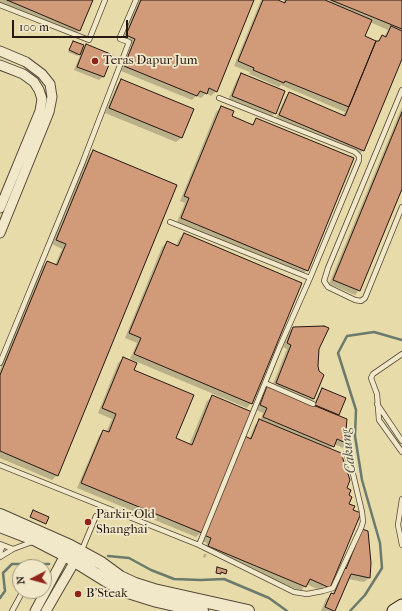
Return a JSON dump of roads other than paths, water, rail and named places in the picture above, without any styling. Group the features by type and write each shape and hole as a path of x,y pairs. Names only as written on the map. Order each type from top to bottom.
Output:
{"main road":[{"path":"394,611 402,606"}],"street":[{"path":"0,51 26,62 42,74 50,84 52,97 49,112 0,233"},
{"path":"0,65 23,74 34,82 40,90 42,99 40,111 0,208"},
{"path":"0,514 135,584 154,590 248,611"},
{"path":"0,526 73,553 115,586 126,591 157,601 202,611"},
{"path":"35,611 73,553"},
{"path":"46,611 73,553"}],"lane":[{"path":"0,5 90,40 105,0"},
{"path":"0,363 82,164 129,42 120,39 120,37 136,0"},
{"path":"402,90 328,268 324,281 328,287 355,300 361,301 365,298 402,207"},
{"path":"199,545 265,383 359,160 358,154 219,98"},
{"path":"170,222 310,278"},
{"path":"401,450 379,420 377,394 372,382 372,376 402,354"},
{"path":"265,383 313,404"},
{"path":"377,404 402,441"},
{"path":"0,465 199,545 294,592 306,594 333,588 363,522 353,474 346,453"},
{"path":"402,499 398,525 402,545"},
{"path":"73,553 96,516"},
{"path":"0,557 13,549 36,540"},
{"path":"0,553 2,544 13,549"},
{"path":"12,611 19,599"}],"waterway":[{"name":"Cakung","path":"350,611 365,595 382,568 380,543 362,480 355,436 356,410 338,353 347,336 374,332 402,340"},
{"name":"Cakung","path":"108,556 129,558 151,570 174,579 224,579 269,598 287,611"},
{"name":"Cakung","path":"0,598 5,591 3,573 12,564"}],"place":[{"name":"Teras Dapur Jum","path":"95,61"},
{"name":"Parkir Old Shanghai","path":"88,522"},
{"name":"B'Steak","path":"78,594"}]}
